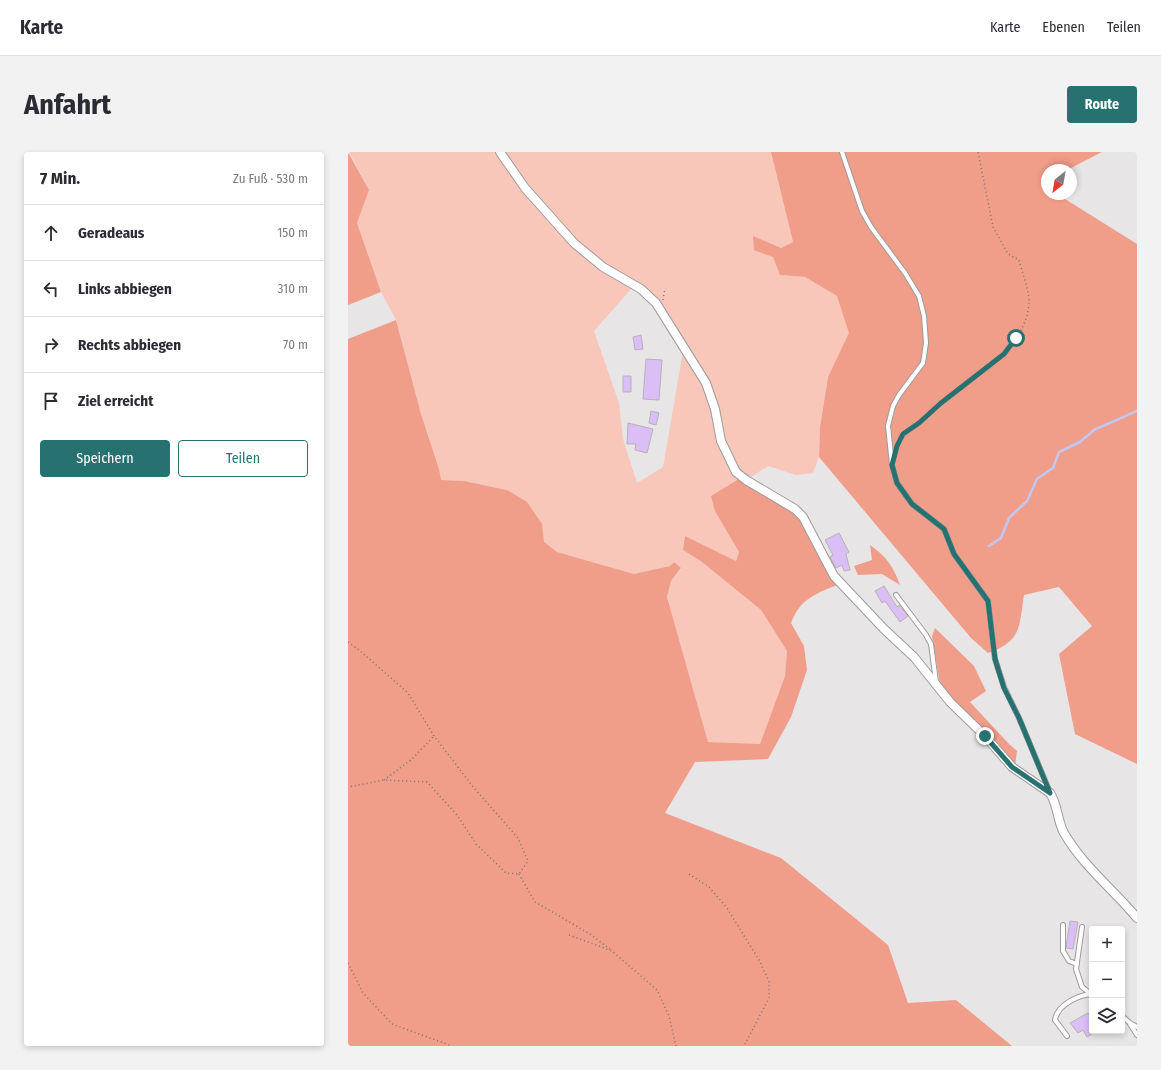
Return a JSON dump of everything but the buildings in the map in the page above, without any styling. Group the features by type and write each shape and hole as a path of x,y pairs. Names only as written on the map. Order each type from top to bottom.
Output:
{"street":[{"path":"500,152 529,193 574,243 603,267 641,289 656,303 706,383 715,408 721,441 736,472 746,480 785,502 803,517 834,576 884,629 914,657 936,686 985,736 1012,767 1050,793 1056,806 1058,819 1064,833 1082,858 1137,918"}],"lane":[{"path":"842,152 862,211 871,227 905,273 919,296 924,316 926,343 923,363 899,395 893,406 888,426 892,465 897,483 912,504 944,529 954,554 988,601 995,659 1004,688 1019,718 1050,793"},
{"path":"896,594 931,644 936,686"},
{"path":"1063,925 1063,951 1069,961 1077,964"},
{"path":"1082,927 1076,968 1082,986 1089,992"},
{"path":"1067,1036 1055,1020 1056,1014 1070,1001 1080,996 1089,994"},
{"path":"1125,1019 1137,1027"},
{"path":"1130,1023 1137,1035"}],"path":[{"path":"895,452 903,434 919,423 941,403 1004,354 1025,324 1030,303 1019,260 1008,254 993,227 978,152"},
{"path":"348,642 408,693 434,736 474,788 518,838 528,861 519,874"},
{"path":"384,780 412,759 434,736"},
{"path":"348,787 384,780 427,782 457,815 476,844 506,873 519,874"},
{"path":"519,874 535,902 590,934 657,990 669,1016 676,1046"},
{"path":"689,874 709,887 727,908 759,960 769,981 769,998 744,1046"},
{"path":"569,935 612,951"},
{"path":"348,963 363,993 392,1024 452,1046"}],"shaded area":[{"path":"348,152 369,190 357,223 381,292 348,305"},
{"path":"349,152 497,152 536,207 581,253 632,288 594,331 619,403 623,439 637,483 663,467 683,351 706,388 739,479 716,511 739,552 736,561 685,536 683,550 702,562 761,610 787,651 785,676 760,744 708,742 667,597 671,581 681,569 674,562 670,566 634,574 557,552 543,542 542,524 507,490 464,481 440,480 439,469 421,414 396,320 381,292 357,223 369,190"},
{"path":"503,152 771,152 793,242 781,248 753,237 773,257 780,275 805,277 837,296 850,333 828,377 820,427 819,457 813,473 796,475 768,466 748,479 742,475 728,454 717,409 661,307 591,256 535,197"},
{"path":"771,152 1102,152 1077,165 1041,164 1041,200 1067,200 1137,244 1137,764 1075,734 1059,654 1092,626 1059,587 1024,595 1017,632 1007,643 988,653 971,638 819,457 820,427 828,377 849,333 837,296 805,277 780,275 773,257 754,250 753,236 781,248 793,242"},
{"path":"396,320 421,414 439,469 441,480 464,481 507,490 527,502 542,524 544,542 557,552 634,574 670,566 674,562 681,568 671,581 667,597 708,742 760,744 785,676 787,651 761,610 702,562 683,550 685,536 736,561 739,552 715,511 711,496 739,479 796,515 803,522 837,585 809,598 799,608 791,623 804,646 807,670 791,717 768,759 695,762 665,813 781,858 888,945 908,1003 956,1000 1012,1046 348,1046 348,339"},
{"path":"870,545 889,562 900,585 882,574 858,575 854,566 872,560"},
{"path":"935,628 974,666 986,691 970,702 1017,751 1015,766 987,732 953,701 940,684 932,636"}],"waterway":[{"path":"989,546 1001,538 1009,518 1027,501 1037,479 1053,468 1059,452 1080,442 1094,430 1137,411"}],"route":[{"path":"985,736 1012,767 1050,793 1019,718 1004,688 995,659 988,601 954,554 944,529 912,504 897,483 892,465 897,446 903,434 919,423 941,403 1004,354 1016,338"}]}
